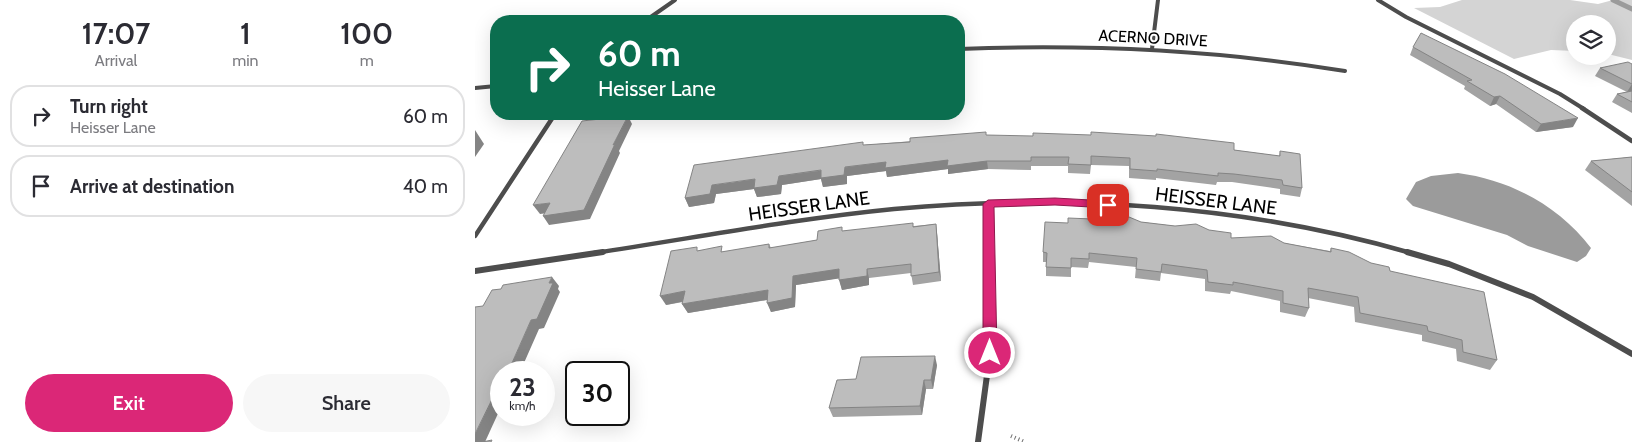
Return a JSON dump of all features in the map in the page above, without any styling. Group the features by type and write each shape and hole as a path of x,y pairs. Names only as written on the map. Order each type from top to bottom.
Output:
{"street":[{"path":"654,15 675,0"},
{"path":"1152,49 1158,0"},
{"path":"1378,0 1406,17 1560,94 1632,142"},
{"name":"ACERNO DRIVE","path":"965,48 1068,47 1152,49 1233,54 1345,71"},
{"path":"475,88 490,87"},
{"path":"475,236 551,120"},
{"name":"HEISSER LANE","path":"475,271 841,216 924,207 1055,202 1205,214 1293,226 1373,242 1441,262 1519,290 1587,326 1632,354"},
{"path":"978,442 990,353 988,204"}],"path":[{"path":"1011,436 1025,442"}],"shaded area":[{"path":"1462,0 1570,0 1598,4 1613,0 1632,0 1632,60 1616,56 1616,15 1566,15 1566,51 1551,50 1514,59 1414,8 1440,7"},
{"path":"1458,173 1496,182 1532,197 1564,219 1591,248 1586,256 1577,262 1528,246 1507,235 1413,206 1406,199 1416,182 1431,176"}],"building":[{"path":"1421,33 1505,74 1578,118 1541,124 1500,96 1494,97 1467,81 1472,80 1413,47"},
{"path":"1628,62 1632,64 1632,84 1600,68"},
{"path":"1632,91 1632,102 1617,94"},
{"path":"626,120 584,210 543,216 550,203 533,205 582,121"},
{"path":"986,132 986,135 1033,136 1033,133 1091,135 1091,132 1156,136 1156,134 1234,143 1234,150 1280,156 1280,151 1300,154 1302,188 1283,185 1282,180 1234,174 1218,173 1218,176 1157,169 1157,171 1130,169 1130,158 1091,156 1091,165 1068,164 1069,157 1031,157 1031,161 987,161 947,166 948,160 885,168 886,162 845,167 844,175 821,178 821,170 779,176 777,185 754,188 755,179 712,185 710,194 685,198 694,165 863,142 863,145 910,142 910,138"},
{"path":"1632,157 1632,192 1591,161"},
{"path":"1129,217 1141,222 1175,226 1196,224 1209,230 1231,233 1231,238 1271,236 1284,243 1331,252 1331,248 1349,252 1371,263 1389,267 1390,271 1484,292 1497,360 1463,352 1462,340 1428,331 1427,326 1360,313 1358,297 1308,288 1309,308 1283,303 1283,291 1233,282 1233,285 1208,282 1207,270 1162,264 1161,272 1136,269 1137,258 1089,253 1089,259 1071,258 1071,268 1046,267 1047,253 1043,252 1045,222 1068,223 1068,218 1116,220 1116,218"},
{"path":"913,223 913,227 936,224 939,272 911,276 911,264 867,269 867,276 839,280 839,269 793,276 792,298 767,303 768,290 682,304 685,291 660,296 671,251 697,247 697,251 722,246 721,252 769,244 769,248 817,240 818,231 842,227 842,231"},
{"path":"552,277 549,283 553,283 537,319 531,320 513,361 490,361 490,403 475,434 475,307 483,306 492,290 501,289 503,285"},
{"path":"935,356 931,380 924,380 920,406 829,408 837,380 856,379 861,357"}],"waterway":[{"path":"1613,0 1632,9"}],"route":[{"path":"990,353 988,204 1055,202 1108,205"}]}
